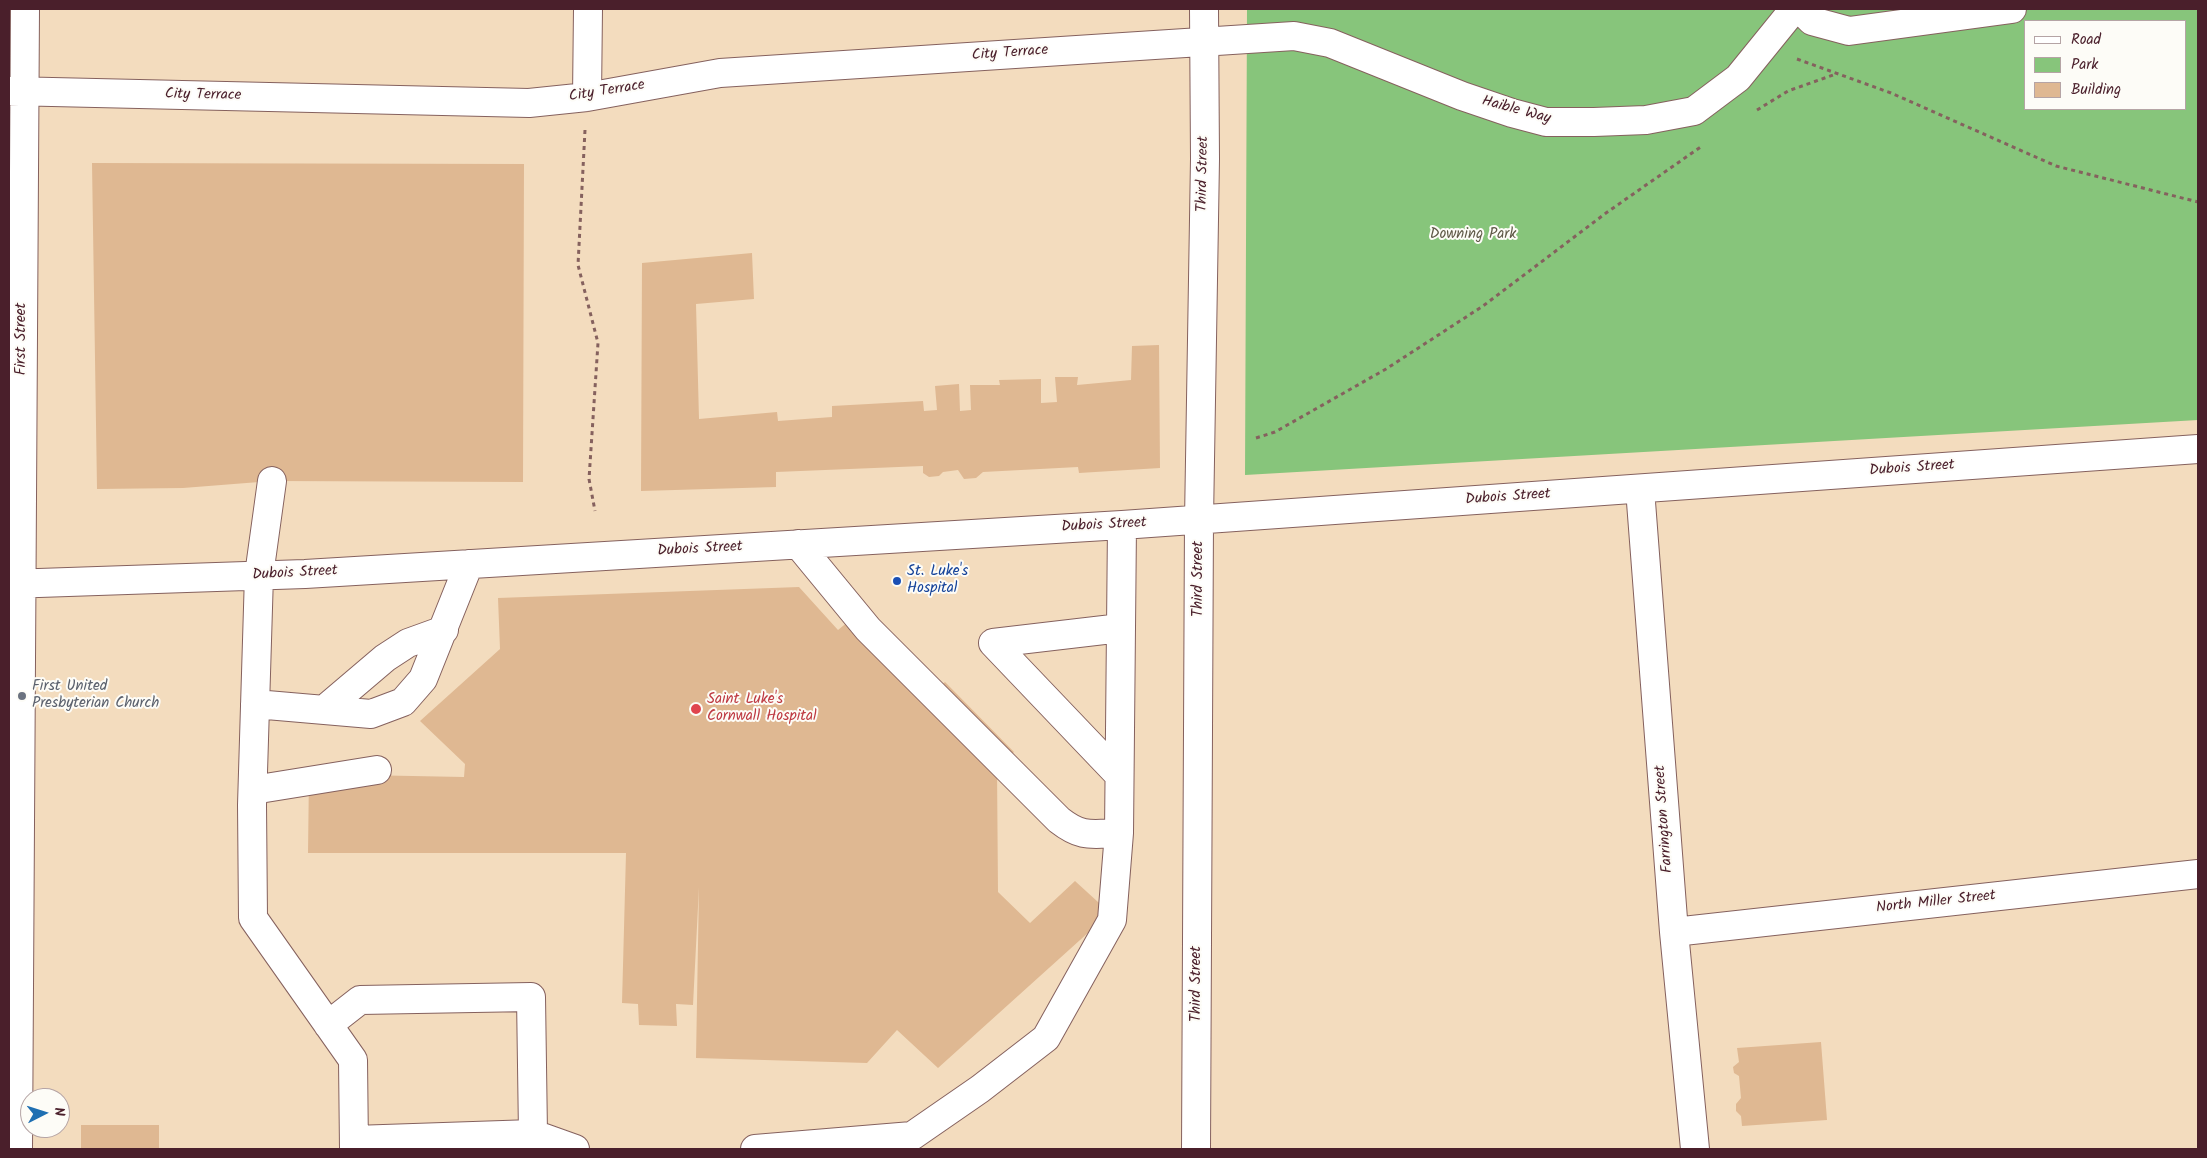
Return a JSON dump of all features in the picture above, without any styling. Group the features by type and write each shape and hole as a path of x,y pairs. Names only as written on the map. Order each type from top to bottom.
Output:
{"street":[{"name":"First Street","path":"18,1149 13,1064 16,92 25,9"},
{"path":"587,96 588,9"},
{"name":"Third Street","path":"1196,1149 1199,520 1205,159 1204,9"},
{"name":"Haible Way","path":"1204,42 1294,36 1321,42 1512,113 1546,122 1646,120 1694,111 1738,78 1794,9"},
{"path":"1800,9 1812,21 1849,31 2012,9"},
{"name":"City Terrace","path":"16,92 529,103 587,96 720,73 1204,42"},
{"name":"Dubois Street","path":"14,584 259,575 469,564 1122,525 2198,449"},
{"path":"272,481 259,575 252,790 253,918 353,1060 354,1144 533,1134 575,1149"},
{"name":"Farrington Street","path":"1640,489 1674,932 1695,1149"},
{"path":"755,1149 912,1136 980,1089 1046,1038 1112,920 1119,833 1118,774 1122,525"},
{"path":"798,544 868,629 1060,820 1072,830 1084,834 1119,833"},
{"path":"256,704 371,714 403,702 423,679 469,564"},
{"path":"1118,774 993,643 1121,628"},
{"path":"325,710 385,658 408,643 444,630"},
{"path":"252,790 377,770"},
{"name":"North Miller Street","path":"1674,932 2198,874"},
{"path":"328,1024 360,1000 531,997 533,1134"}],"path":[{"path":"1764,46 1836,74 1891,92 2056,166 2198,202"},
{"path":"1755,111 1788,91 1836,74"},
{"path":"587,96 578,265 598,343 589,480 595,511"},
{"path":"1256,438 1275,432 1386,369 1467,316 1606,213 1706,143"}],"green space":[{"name":"Downing Park","path":"1247,9 2198,9 2198,420 1245,475"}],"building":[{"path":"92,163 524,164 523,482 272,481 183,488 97,489"},
{"path":"752,253 754,299 696,304 699,419 777,412 778,421 832,417 832,406 923,401 924,411 937,410 935,386 959,384 960,411 971,410 970,385 1000,385 999,380 1041,379 1041,403 1057,402 1055,377 1078,377 1077,385 1131,380 1132,346 1159,345 1160,468 1079,473 1078,467 983,472 976,478 964,479 958,470 943,472 939,476 929,477 923,473 923,466 776,472 776,487 641,491 642,263"},
{"path":"799,587 838,630 849,621 924,700 945,682 1014,752 997,769 998,892 1030,923 1075,881 1110,913 938,1068 897,1030 867,1063 696,1058 699,887 693,1005 676,1004 677,1026 639,1025 638,1004 622,1003 626,853 308,853 309,774 464,777 465,764 420,721 500,649 498,598"},
{"path":"1821,1042 1827,1120 1742,1126 1741,1116 1736,1111 1736,1104 1741,1098 1739,1076 1734,1073 1733,1067 1739,1062 1737,1048"},
{"path":"81,1125 159,1125 159,1149 81,1149"}],"place":[{"name":"St. Luke's Hospital","path":"897,581"},
{"name":"First United Presbyterian Church","path":"22,696"},
{"name":"Saint Luke's Cornwall Hospital","path":"696,709"}]}
